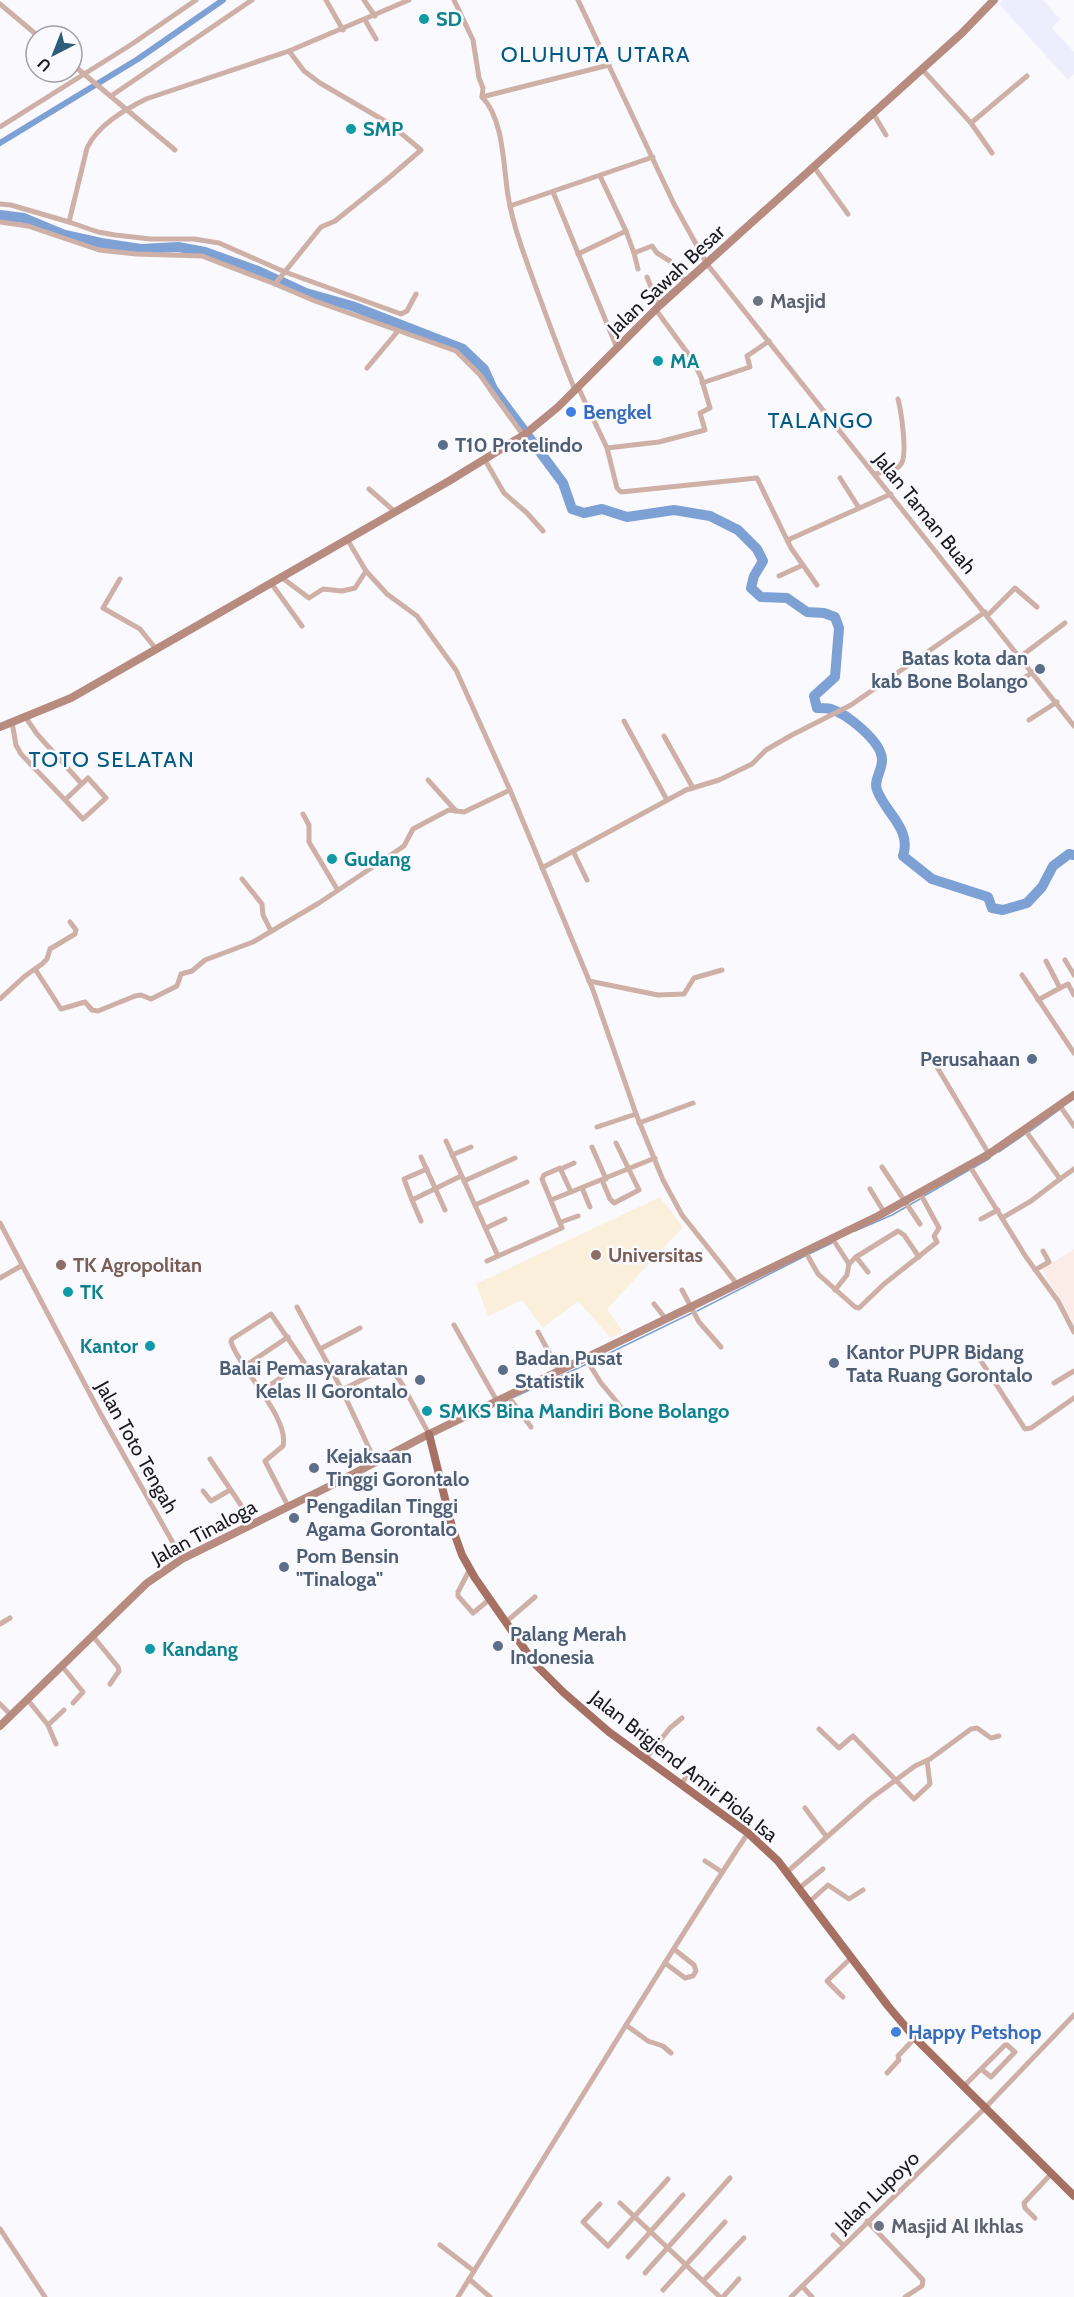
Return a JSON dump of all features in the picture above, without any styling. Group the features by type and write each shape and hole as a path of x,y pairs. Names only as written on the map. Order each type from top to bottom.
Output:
{"main road":[{"name":"Jalan Brigjend Amir Piola Isa","path":"429,1434 452,1527 462,1555 536,1664 563,1692 609,1732 748,1833 772,1855 915,2038 1074,2196"}],"street":[{"path":"0,127 132,44 196,0"},
{"path":"110,95 252,0"},
{"path":"326,0 343,30"},
{"path":"364,0 375,16"},
{"path":"69,222 91,139 98,130 125,110 146,99 289,51 375,16 396,3 410,0"},
{"path":"454,0 473,40 479,78 483,88 482,97"},
{"name":"Jalan Taman Buah","path":"578,0 688,233 707,264 1074,726"},
{"name":"Jalan Sawah Besar","path":"0,727 71,698 485,460 534,428 657,308 962,33 994,0"},
{"path":"0,4 24,24"},
{"path":"365,20 376,39"},
{"path":"276,283 321,227 335,221 421,150 390,124 320,83 304,71 289,51"},
{"path":"482,97 609,65"},
{"path":"921,68 971,123 992,153"},
{"path":"85,74 175,150"},
{"path":"971,123 1027,76"},
{"path":"482,97 489,104 500,140 510,206 527,264 576,388 608,448 617,488 621,492 758,479 788,542 817,585"},
{"path":"873,113 886,135"},
{"path":"510,206 653,157"},
{"path":"814,167 848,214"},
{"path":"600,176 626,231 638,269"},
{"path":"553,192 617,348"},
{"path":"0,204 11,205 98,232 115,235 151,239 205,240 232,248 284,274 400,314 407,311 416,294"},
{"path":"0,222 28,226 99,250 136,254 202,256 456,351 480,375 524,435"},
{"path":"578,254 626,231"},
{"path":"634,253 652,246 657,253 666,256 686,283"},
{"path":"608,448 659,442 704,431 700,413 710,408 688,352 657,308 646,277"},
{"path":"367,368 398,331"},
{"path":"702,383 750,367 747,356 769,341"},
{"path":"875,474 898,467 902,463 904,426 898,399"},
{"path":"485,460 504,493 543,531"},
{"path":"840,478 859,508"},
{"path":"369,489 394,511"},
{"path":"788,542 792,537 891,494"},
{"path":"347,539 366,571 387,594 417,616 456,670 510,790 589,981 639,1123 663,1180 682,1215 737,1284"},
{"path":"779,576 802,565"},
{"path":"280,577 309,598 323,589 342,591 355,588 366,571"},
{"path":"120,579 103,608 140,629 156,649"},
{"path":"271,583 302,626"},
{"path":"542,868 667,800 747,767 766,750 837,714 987,614 1015,588 1037,607"},
{"path":"1020,657 1065,623"},
{"path":"1009,688 1033,672"},
{"path":"1029,720 1057,702"},
{"path":"26,717 37,734 81,783"},
{"path":"624,721 667,800"},
{"path":"12,722 16,745 21,754 65,800 84,819 106,800 106,796 89,779 81,783 65,800"},
{"path":"664,736 693,788"},
{"path":"428,780 457,812"},
{"path":"35,969 60,1008 84,1002 92,1010 98,1011 135,996 141,995 151,999 179,984 180,975 192,971 206,960 242,947 319,903 404,846 413,829 445,812 453,810 464,812 510,790"},
{"path":"303,814 309,825 309,842 337,889"},
{"path":"573,850 587,880"},
{"path":"242,879 262,904 263,915 271,931"},
{"path":"0,999 47,958 50,949 75,934 76,930 70,922"},
{"path":"1065,960 1074,975"},
{"path":"1046,961 1060,988"},
{"path":"589,981 667,996 684,994 694,978 722,970"},
{"path":"1022,975 1074,1053"},
{"path":"1038,1000 1068,984 1074,995"},
{"path":"934,1062 989,1154"},
{"name":"Jalan Tinaloga","path":"0,1726 147,1583 182,1558 497,1401 510,1398 560,1371 588,1362 666,1319 737,1284 834,1241 884,1212 922,1197 971,1169 989,1154 1062,1109 1074,1095"},
{"path":"639,1123 693,1103"},
{"path":"1062,1109 1074,1126"},
{"path":"597,1127 636,1114"},
{"path":"1026,1132 1060,1179"},
{"path":"446,1141 498,1256"},
{"path":"592,1147 610,1199 616,1202 639,1190 616,1143"},
{"path":"452,1155 471,1147"},
{"path":"422,1157 445,1210"},
{"path":"412,1200 515,1158"},
{"path":"551,1200 655,1158"},
{"path":"487,1261 561,1229 561,1222 543,1177 574,1163"},
{"path":"882,1167 920,1224"},
{"path":"1002,1218 1031,1201 1074,1168"},
{"path":"421,1221 404,1179 427,1169"},
{"path":"561,1169 571,1192"},
{"path":"971,1169 1035,1270 1058,1301 1074,1332"},
{"path":"475,1204 527,1182"},
{"path":"582,1188 590,1207"},
{"path":"870,1189 884,1212"},
{"path":"807,1254 818,1274 859,1308 884,1284 936,1243 934,1235 939,1229 922,1197"},
{"path":"981,1219 998,1210"},
{"path":"561,1222 578,1216"},
{"path":"486,1228 505,1219"},
{"name":"Jalan Toto Tengah","path":"0,1223 21,1266 182,1558"},
{"path":"835,1290 847,1275 849,1264 856,1257 898,1231 904,1235 919,1257"},
{"path":"834,1241 849,1264"},
{"path":"1035,1270 1049,1262 1043,1251"},
{"path":"856,1257 868,1272"},
{"path":"0,1278 21,1266"},
{"path":"682,1290 704,1329 721,1347"},
{"path":"654,1304 666,1319"},
{"path":"297,1307 342,1390 376,1463"},
{"path":"261,1391 304,1362 276,1318 270,1314 232,1339 231,1344 273,1410 285,1444 265,1461 288,1506"},
{"path":"454,1325 497,1401"},
{"path":"320,1349 360,1328"},
{"path":"538,1332 560,1371"},
{"path":"245,1366 288,1337"},
{"path":"969,1356 976,1356 981,1361 1025,1429 1031,1428 1074,1398"},
{"path":"588,1362 601,1383 622,1408"},
{"path":"342,1390 383,1369 391,1368 429,1434"},
{"path":"1054,1383 1074,1371"},
{"path":"510,1398 531,1427"},
{"path":"210,1459 253,1523"},
{"path":"203,1491 211,1501 230,1490"},
{"path":"470,1569 458,1596 473,1612 490,1599"},
{"path":"506,1622 535,1597"},
{"path":"0,1624 10,1618"},
{"path":"92,1635 118,1667 118,1673 110,1684"},
{"path":"61,1665 83,1692 74,1703"},
{"path":"27,1699 48,1725 56,1744"},
{"path":"0,1704 11,1715"},
{"path":"48,1725 64,1710"},
{"path":"646,1758 670,1728 682,1718"},
{"path":"786,1873 826,1836 896,1780 974,1728 981,1730 991,1738 999,1736"},
{"path":"819,1729 839,1748 853,1736 916,1798 930,1784 927,1761"},
{"path":"681,1784 691,1772"},
{"path":"805,1808 826,1836"},
{"path":"458,2297 699,1906 748,1833"},
{"path":"705,1861 722,1872"},
{"path":"798,1889 823,1869"},
{"path":"808,1903 828,1886 849,1899 863,1890"},
{"path":"665,1963 685,1978 693,1976 696,1971 694,1965 674,1949"},
{"path":"843,1997 827,1981 851,1958"},
{"name":"Jalan Lupoyo","path":"791,2297 985,2108 1074,2015"},
{"path":"626,2025 648,2041 663,2046 671,2053"},
{"path":"887,2073 899,2060 898,2056 915,2038"},
{"path":"963,2087 1006,2044 1015,2052 991,2077 981,2070"},
{"path":"1035,2218 1025,2208 1024,2203 1051,2174"},
{"path":"645,2273 730,2178"},
{"path":"600,2204 583,2222 608,2246 668,2179"},
{"path":"628,2257 683,2195"},
{"path":"620,2203 721,2297 740,2279"},
{"path":"867,2221 923,2280 922,2286 905,2297"},
{"path":"663,2290 725,2222"},
{"path":"0,2229 45,2297"},
{"path":"833,2235 843,2245"},
{"path":"703,2281 744,2238"},
{"path":"440,2246 474,2271"},
{"path":"469,2279 490,2297"},
{"path":"802,2286 812,2297"}],"shaded area":[{"path":"1003,0 1043,0 1060,19 1052,28 1074,52 1074,74 1068,80 999,4"},
{"name":"Universitas","path":"660,1197 683,1227 607,1309 623,1332 611,1338 578,1301 543,1328 522,1300 488,1316 476,1284"},
{"path":"1074,1249 1074,1324 1042,1269"}],"waterway":[{"path":"0,143 138,59 223,0"},
{"path":"0,215 24,218 65,235 101,243 141,249 178,247 205,252 258,271 306,293 352,306 463,349 484,369 493,389 563,483 572,509 584,513 602,509 627,517 674,510 710,516 738,530 757,549 763,561 754,576 751,588 761,597 787,598 807,612 824,613 835,617 839,628 835,677 814,696 817,708 831,709 846,716 876,744 882,759 876,786 881,799 901,830 905,846 903,856 932,879 988,897 992,908 1003,910 1027,903 1042,887 1053,866 1069,854 1074,855"},
{"path":"1029,1132 1059,1110"},
{"path":"999,1152 1025,1134"},
{"path":"973,1168 990,1158"},
{"path":"924,1196 969,1170"},
{"path":"855,1231 892,1215 920,1199"},
{"path":"809,1254 832,1243"},
{"path":"697,1311 805,1256"},
{"path":"591,1362 692,1313"},
{"path":"512,1398 587,1364"},
{"path":"490,1408 508,1400"}],"place":[{"name":"SD","path":"424,19"},
{"name":"SMP","path":"351,129"},
{"name":"Masjid","path":"758,301"},
{"name":"MA","path":"658,361"},
{"name":"Bengkel","path":"571,412"},
{"name":"T10 Protelindo","path":"443,445"},
{"name":"Batas kota dan kab Bone Bolango","path":"1040,669"},
{"name":"Gudang","path":"332,859"},
{"name":"Perusahaan","path":"1032,1059"},
{"name":"Universitas","path":"596,1255"},
{"name":"TK Agropolitan","path":"61,1265"},
{"name":"TK","path":"68,1292"},
{"name":"Kantor","path":"150,1346"},
{"name":"Kantor PUPR Bidang Tata Ruang Gorontalo","path":"834,1363"},
{"name":"Badan Pusat Statistik","path":"503,1370"},
{"name":"Balai Pemasyarakatan Kelas II Gorontalo","path":"420,1380"},
{"name":"SMKS Bina Mandiri Bone Bolango","path":"427,1411"},
{"name":"Kejaksaan Tinggi Gorontalo","path":"314,1468"},
{"name":"Pengadilan Tinggi Agama Gorontalo","path":"294,1518"},
{"name":"Pom Bensin \"Tinaloga\"","path":"284,1567"},
{"name":"Palang Merah Indonesia","path":"498,1646"},
{"name":"Kandang","path":"150,1649"},
{"name":"Happy Petshop","path":"896,2032"},
{"name":"Masjid Al Ikhlas","path":"879,2226"}],"district":[{"name":"OLUHUTA UTARA","path":"596,54"},
{"name":"TALANGO","path":"821,420"},
{"name":"TOTO SELATAN","path":"112,759"}]}
